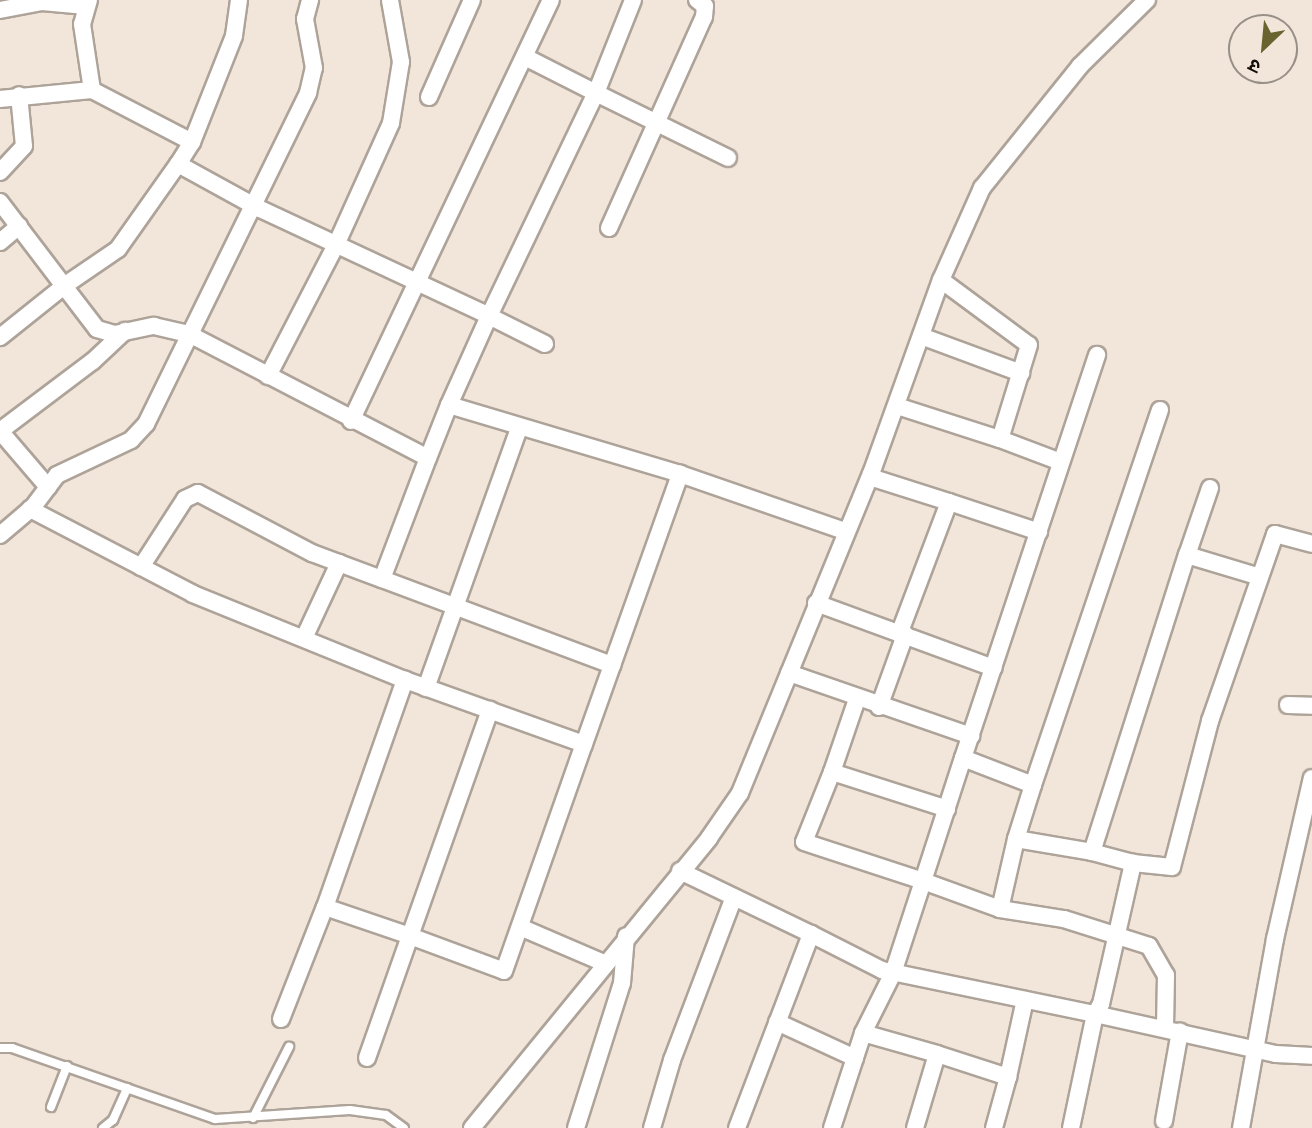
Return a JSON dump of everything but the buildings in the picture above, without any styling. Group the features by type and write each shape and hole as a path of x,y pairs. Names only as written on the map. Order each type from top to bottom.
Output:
{"street":[{"path":"0,337 64,286 118,249 192,142 234,36 239,0"},
{"path":"0,535 30,509 48,487 70,467 139,433 255,207 312,80 313,57 305,19 310,0"},
{"path":"268,376 336,245 391,123 399,89 401,62 390,0"},
{"path":"429,97 472,0"},
{"path":"351,421 527,58 551,0"},
{"path":"382,579 449,405 596,93 633,0"},
{"path":"609,228 659,124 704,16 705,6 697,0"},
{"path":"472,1128 740,793 845,531 870,477 941,279 982,188 1001,160 1080,66 1147,0"},
{"path":"0,10 42,2 88,3 82,24 92,90"},
{"path":"527,58 728,158"},
{"path":"0,99 19,95 92,90 192,142"},
{"path":"0,172 24,146 19,95"},
{"path":"178,164 255,207 545,344"},
{"path":"0,202 97,329 108,334 154,326 189,334 351,421 428,458"},
{"path":"0,243 19,226"},
{"path":"941,279 1030,345 1000,439"},
{"path":"48,487 0,431 93,361 125,331"},
{"path":"921,336 1021,373"},
{"path":"832,1128 863,1033 893,973 1097,355"},
{"path":"449,405 680,474 845,531"},
{"path":"897,406 1000,439 1061,463"},
{"path":"1000,909 1016,839 1033,785 1160,410"},
{"path":"426,688 519,428"},
{"path":"325,907 505,971 680,474"},
{"path":"870,477 1039,532"},
{"path":"1092,852 1210,488"},
{"path":"141,567 185,499 198,493 339,563 453,609 612,665"},
{"path":"879,708 949,502"},
{"path":"30,509 193,594 405,680 584,744"},
{"path":"1016,839 1092,852 1133,863 1172,867 1210,721 1275,534 1312,544"},
{"path":"1187,555 1260,577"},
{"path":"304,638 339,563"},
{"path":"816,603 994,668"},
{"path":"789,673 879,708 971,736"},
{"path":"281,1019 325,907 405,680"},
{"path":"857,699 804,842 1000,909 1116,934 1149,946 1166,975 1173,1030 1164,1121"},
{"path":"1288,705 1312,706"},
{"path":"367,1058 489,710"},
{"path":"963,758 1033,785"},
{"path":"832,772 947,809"},
{"path":"1241,1128 1258,1050 1275,939 1312,778"},
{"path":"1071,1128 1095,1014 1133,863"},
{"path":"680,871 893,973 1258,1050 1312,1056"},
{"path":"652,1128 672,1060 734,897"},
{"path":"520,927 604,963"},
{"path":"737,1128 811,934"},
{"path":"576,1128 622,983 626,936"},
{"path":"993,1128 1008,1077 1024,1000"},
{"path":"777,1022 855,1058"},
{"path":"863,1033 1008,1077"},
{"path":"915,1128 937,1054"}],"lane":[{"path":"253,1118 289,1047"},
{"path":"0,1048 12,1048 67,1066 215,1119 350,1110 386,1115 404,1128"},
{"path":"51,1107 67,1066"},
{"path":"103,1128 113,1120 127,1088"}]}
